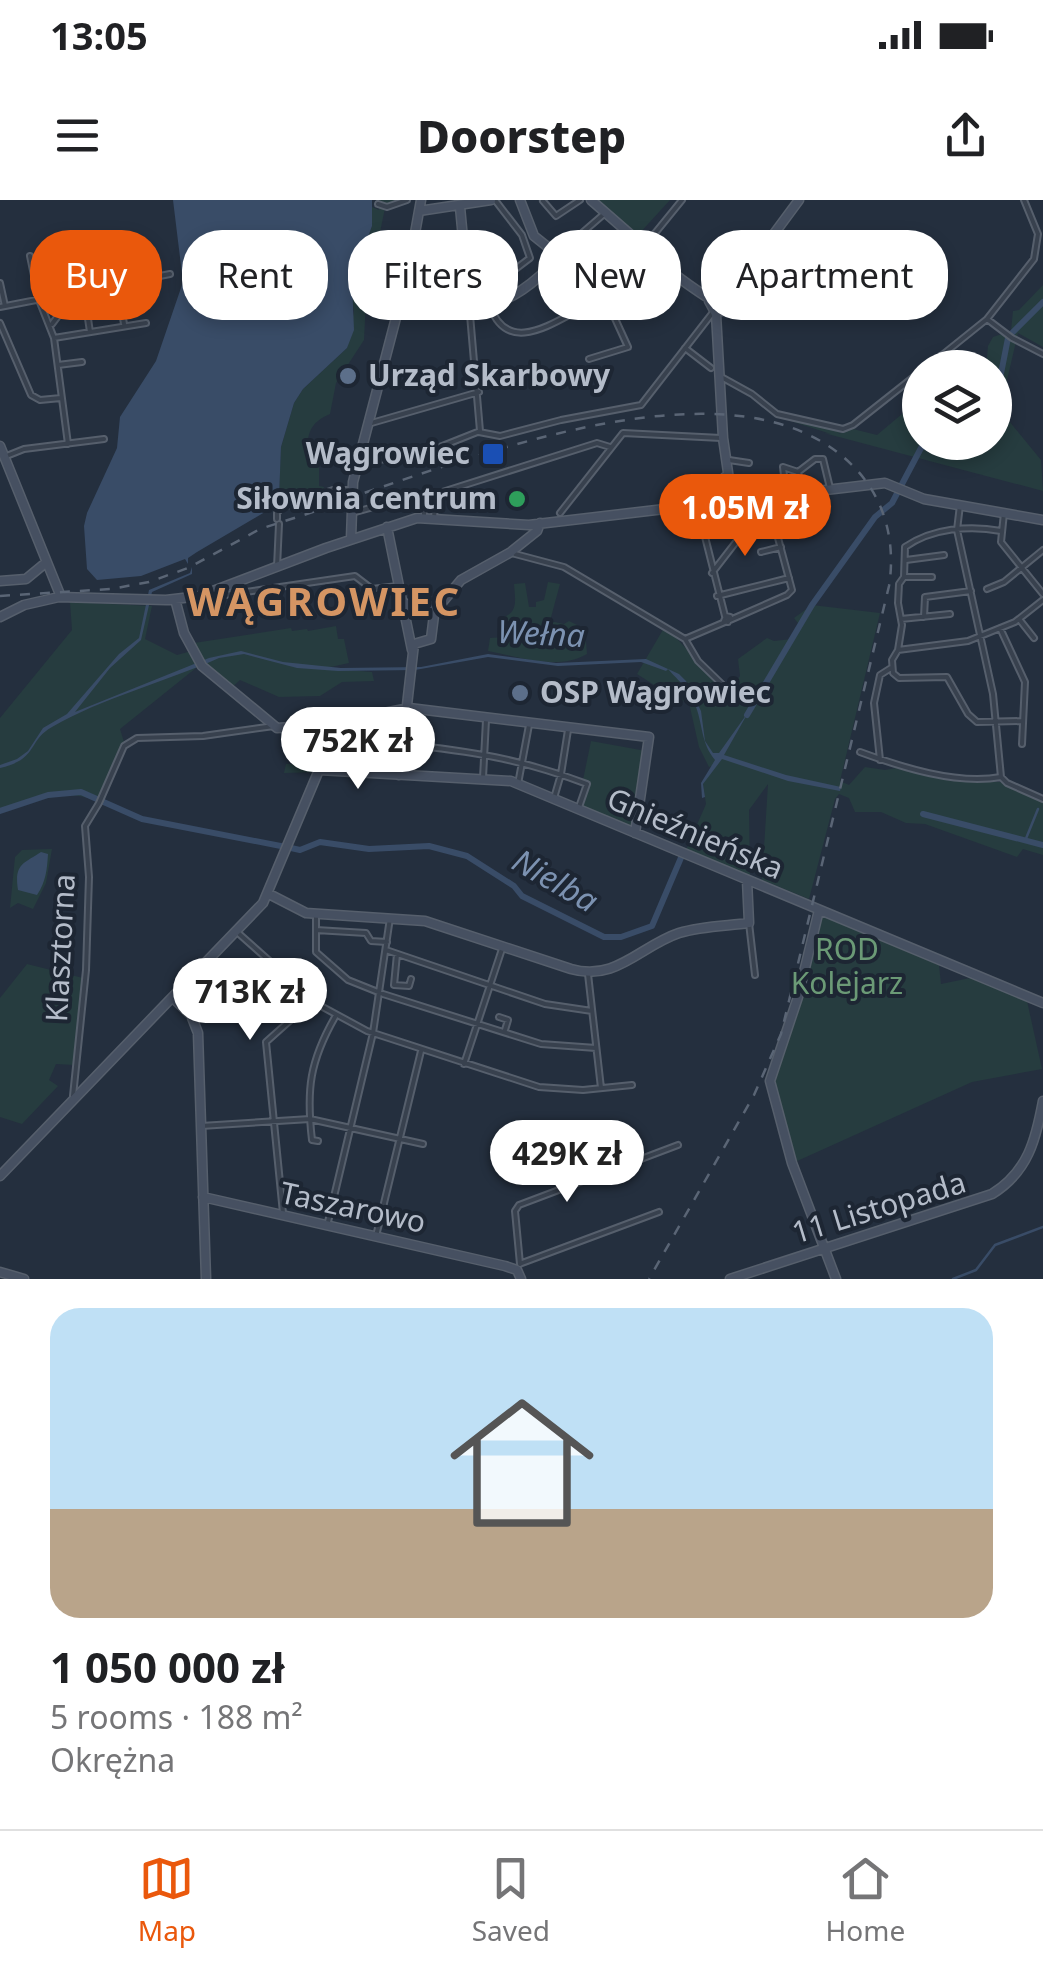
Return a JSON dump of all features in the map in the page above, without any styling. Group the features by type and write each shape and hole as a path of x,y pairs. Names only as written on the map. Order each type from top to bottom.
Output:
{"street":[{"path":"378,204 387,207 407,200"},
{"path":"415,230 421,200"},
{"path":"419,211 493,200 518,230"},
{"path":"520,200 530,231 538,238"},
{"path":"543,200 556,216 580,200"},
{"path":"590,200 624,230"},
{"path":"656,230 682,200"},
{"path":"777,230 799,200"},
{"path":"949,350 988,320 1037,252 1038,234 1024,200"},
{"path":"457,205 460,230"},
{"path":"585,230 604,214"},
{"path":"518,230 530,257 518,267"},
{"path":"162,276 170,274"},
{"path":"518,291 538,276"},
{"path":"681,277 701,294"},
{"path":"0,283 2,307 30,302"},
{"path":"47,320 54,338 68,444"},
{"path":"50,326 55,320"},
{"path":"88,320 90,332"},
{"path":"123,320 124,325"},
{"path":"350,539 354,511 351,490 395,320"},
{"path":"471,320 480,432"},
{"path":"497,320 510,332 537,329 557,320"},
{"path":"590,360 628,346 616,320"},
{"path":"358,462 414,457 480,432 500,436 564,419 640,406 711,320"},
{"path":"717,320 726,495"},
{"path":"988,320 1043,354"},
{"path":"0,322 31,395 40,400 62,398"},
{"path":"54,338 146,322"},
{"path":"685,348 711,368"},
{"path":"58,365 82,362"},
{"path":"720,378 752,394 777,414 843,429 853,426 902,387"},
{"path":"368,424 479,392"},
{"path":"559,517 619,435 630,431 723,438"},
{"path":"723,438 726,495"},
{"path":"4,457 24,449 104,439"},
{"path":"354,511 436,494 598,444 610,447"},
{"path":"0,446 44,550 44,569 54,579 60,597"},
{"path":"798,472 815,459 824,460 830,488"},
{"path":"726,460 749,463"},
{"path":"786,493 783,467 798,472"},
{"path":"798,472 802,492"},
{"path":"228,591 254,576 350,539 429,518 536,526 559,517 696,504 726,495 767,496 882,483 919,498 1043,520"},
{"path":"277,567 277,512 333,490 351,490"},
{"path":"429,518 436,494"},
{"path":"513,553 564,567 686,638 693,638 790,593 790,578 767,496"},
{"path":"409,498 424,500 429,518"},
{"path":"696,504 727,619"},
{"path":"960,505 957,530 992,688 1000,776 1043,799"},
{"path":"898,650 959,643 981,636 1020,619 1043,597 1001,542 1004,513"},
{"path":"712,573 719,569 746,528 774,520"},
{"path":"400,598 405,604 440,605 458,582 513,553 536,526"},
{"path":"880,760 875,699 880,676 892,668 898,650 899,584 904,577 905,547 975,526 1001,531"},
{"path":"388,527 412,661"},
{"path":"761,552 781,547"},
{"path":"986,590 1000,584 1043,550"},
{"path":"906,560 944,555"},
{"path":"0,581 23,580 44,569"},
{"path":"254,576 260,590"},
{"path":"0,617 33,602 60,597 175,600 355,576 372,589 398,586"},
{"path":"904,577 932,577"},
{"path":"718,596 790,578"},
{"path":"924,616 925,597 970,591"},
{"path":"175,600 181,624 204,668 274,726"},
{"path":"399,775 414,644 430,639 434,607"},
{"path":"901,619 950,614"},
{"path":"1020,619 1034,638"},
{"path":"1000,628 1026,682 1022,744"},
{"path":"686,638 698,661 728,691"},
{"path":"892,668 899,678 947,677 971,718 980,723 1023,721"},
{"name":"Klasztorna","path":"69,1100 85,985 89,890 85,828 121,752 131,740 325,724 406,709 530,720 649,737 635,833"},
{"path":"483,778 487,716"},
{"path":"518,784 530,720"},
{"path":"0,1176 69,1100 237,932 269,894 319,770 328,732 325,724"},
{"path":"554,798 562,774 569,725"},
{"path":"401,744 484,753 562,774 587,784 578,809"},
{"path":"860,752 943,774 1000,776"},
{"name":"Gnieźnieńska","path":"319,770 483,778 518,784 1041,1003"},
{"path":"746,880 755,975"},
{"path":"269,894 302,912 436,924 588,972 617,968 655,944 685,932 749,923"},
{"path":"819,910 798,997 770,1081 792,1163 836,1279"},
{"path":"316,914 316,950 320,958 352,982 541,1044 596,1048"},
{"path":"327,1226 373,1034 390,917"},
{"path":"316,930 366,934 372,941 387,942"},
{"path":"237,932 335,1017 373,1034 536,1086 564,1090 632,1085"},
{"path":"464,1064 503,946"},
{"path":"386,950 553,1006 592,1011"},
{"path":"398,954 394,984 409,986 412,979"},
{"path":"588,972 601,1088"},
{"path":"173,998 196,1025 206,1279"},
{"path":"283,1216 267,1039 313,1000"},
{"path":"318,1141 312,1140 310,1118 312,1068 335,1017"},
{"path":"499,1017 508,1020 504,1032"},
{"path":"376,1236 421,1049"},
{"name":"11 Listopada","path":"730,1279 978,1201 1000,1190 1028,1158 1043,1101"},
{"path":"201,1126 310,1118 423,1144"},
{"path":"521,1279 516,1216 519,1205 678,1145"},
{"name":"Taszarowo","path":"204,1197 518,1267"},
{"path":"518,1267 659,1212"},
{"path":"0,1272 24,1279"}],"green space":[{"path":"380,200 403,200 385,208 380,230 371,230 372,207 379,210"},
{"path":"595,200 670,200 643,230 632,230"},
{"path":"1043,285 1043,347 1018,333 1012,359 1012,350 988,350 993,337 1011,331 1013,311 1019,310"},
{"path":"352,320 365,320 364,340 336,383 330,414 316,423 308,441 307,465 319,467 323,493 275,506 281,447 294,403 303,389 347,348"},
{"path":"771,412 843,431 838,434 853,429 877,435 902,414 902,454 824,433 831,434"},
{"path":"1012,425 1041,460 1043,491 926,460 1012,460"},
{"path":"548,582 560,584 550,621 569,621 585,629 587,654 551,662 488,651 490,638 505,637 501,618 513,609 514,584 525,583 529,607 536,607 536,602 544,600"},
{"path":"70,602 152,606 145,639 177,655 195,650 194,643 291,628 308,631 336,626 338,639 344,639 349,663 326,668 372,672 374,681 342,682 320,696 279,697 240,680 230,689 201,664 120,729 124,742 99,802 61,796 0,812 0,718 72,630"},
{"path":"812,605 880,613 840,781 849,785 865,767 896,768 953,780 1000,782 1043,802 1043,855 1023,849 1017,857 925,824 906,823 881,812 855,812 849,798 839,794 809,899 762,880 768,784 749,810 750,877 686,850 706,804 703,784 715,765 709,767 699,747 689,703 637,674 664,628 729,691 740,676 738,659 767,638 792,639 800,626 794,618"},
{"path":"321,727 325,731 315,772 284,773 286,764 307,764 312,759 314,752 300,745 298,729"},
{"path":"591,741 646,751 635,828 581,806 589,783 583,780"},
{"path":"52,849 46,883 33,909 18,903 10,908 15,857 22,850"},
{"name":"ROD Kolejarz","path":"824,916 939,965 941,984 970,978 1027,1001 1042,1069 972,1082 795,1162 773,1078 797,1016 820,918"},
{"path":"27,964 83,978 74,1065 56,1064 49,1080 58,1086 22,1124 0,1117 0,998"}],"water":[{"path":"173,200 372,200 371,230 348,230 348,320 354,320 354,330 347,348 303,389 294,403 281,447 279,498 275,506 188,558 188,564 185,559 141,576 97,580 87,569 87,513 117,448 120,417 156,361 182,285 182,320 328,320 328,230 182,230 182,274"},
{"path":"192,567 192,574 152,592 141,640 110,668 75,712 209,658 241,651 283,662 341,668 421,667 488,654 556,663 646,659 668,669 641,662 558,666 488,657 415,670 338,671 297,668 244,654 219,658 71,717 44,732 21,760 0,768 28,751 43,728 67,714 119,654 139,638 149,590 190,573"},
{"path":"668,669 686,681 701,711 705,741 686,689"},
{"path":"749,711 724,755 841,787 840,791 788,781 722,759 703,784 702,798 701,783 715,760 705,741 713,753 719,753"},
{"path":"41,852 48,854 47,865 37,895 18,890 19,870"}],"waterway":[{"name":"Nielba","path":"1011,334 1043,302"},
{"name":"Nielba","path":"1006,350 1008,338"},
{"name":"Nielba","path":"747,715 812,605 875,517 892,503 915,460"},
{"name":"Nielba","path":"0,811 48,795 81,792 142,819 300,850 320,842 369,849 429,846 467,856 514,886 522,896 604,937 621,937 652,926 683,853"},
{"path":"1025,841 1038,809"},
{"name":"Wełna","path":"923,814 1043,845"},
{"path":"953,1279 976,1270 995,1245 1043,1227"}],"railway":[{"path":"327,505 522,443 596,425 670,415 740,416 802,432 853,466 880,506 891,553 889,586 781,1034 754,1095 649,1279"},
{"path":"0,596 111,589 149,582 188,568 260,529 338,504"}],"place":[{"name":"Urząd Skarbowy","path":"348,376"},
{"name":"Wągrowiec","path":"493,454"},
{"name":"Siłownia centrum","path":"517,499"},
{"name":"OSP Wągrowiec","path":"520,693"}],"district":[{"name":"WĄGROWIEC","path":"324,602"}]}
